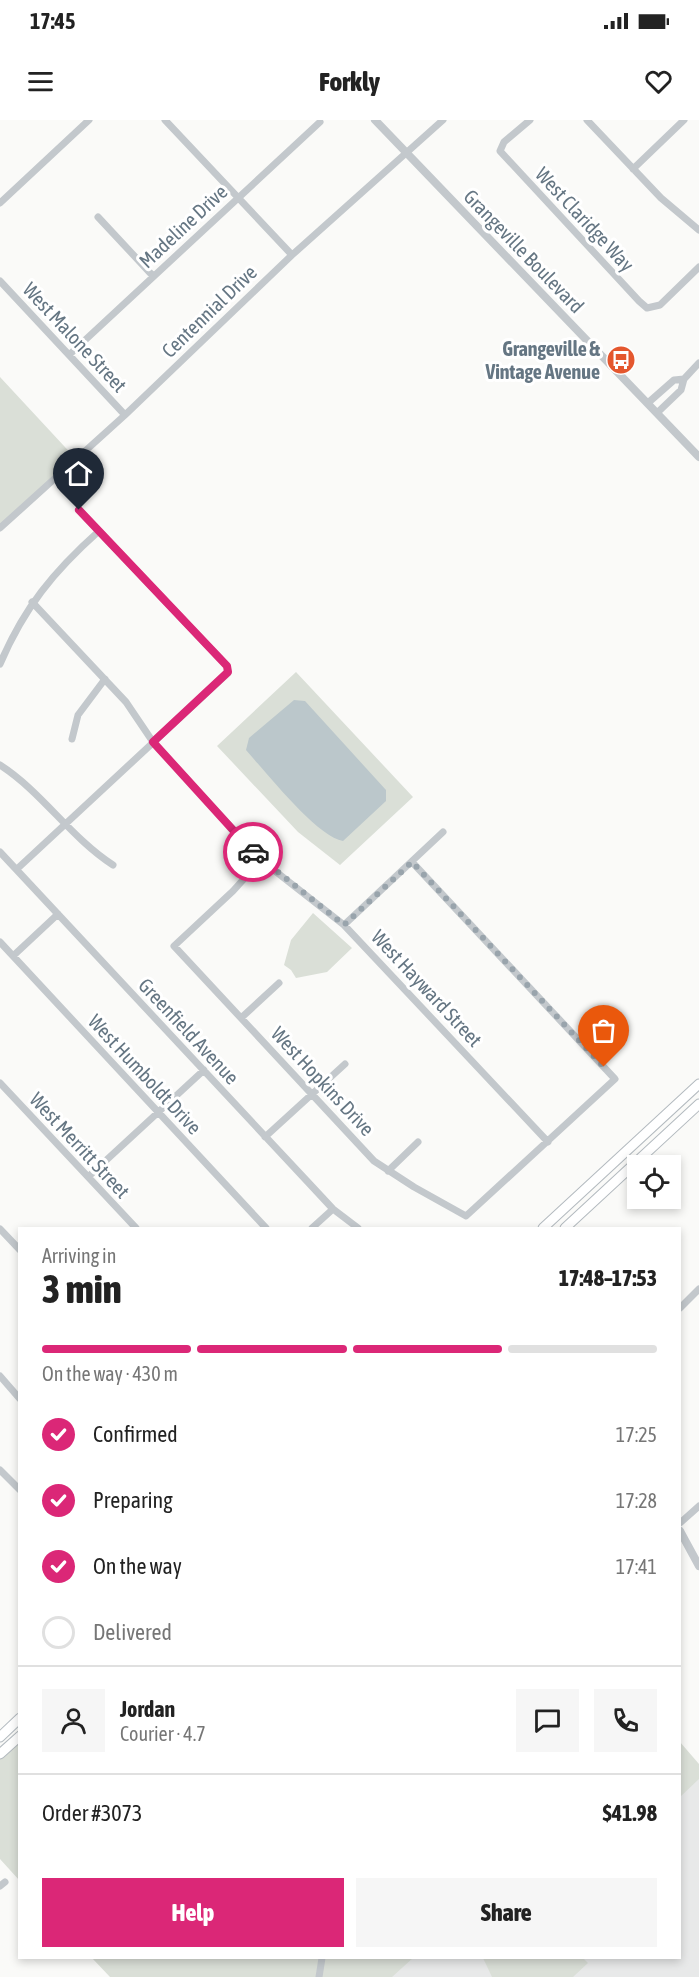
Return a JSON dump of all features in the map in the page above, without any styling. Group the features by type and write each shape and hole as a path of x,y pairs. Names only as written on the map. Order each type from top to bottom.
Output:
{"main road":[{"path":"544,1227 699,1084"},
{"path":"567,1227 699,1104"},
{"path":"0,1737 18,1720"},
{"path":"0,1754 18,1738"}],"street":[{"path":"0,203 89,120"},
{"path":"165,120 292,255"},
{"name":"Grangeville Boulevard","path":"375,120 649,402 699,457"},
{"name":"Centennial Drive","path":"0,528 125,415 292,255 443,120"},
{"name":"West Claridge Way","path":"530,120 504,142 500,151 647,308 660,305 699,267"},
{"path":"587,120 661,198 699,230"},
{"path":"633,169 684,120"},
{"name":"Madeline Drive","path":"69,355 320,122"},
{"path":"98,217 153,276"},
{"name":"West Malone Street","path":"0,281 125,415"},
{"path":"658,412 681,390 684,379 699,363"},
{"path":"649,402 674,380 684,379"},
{"path":"17,869 228,672 227,666 79,510"},
{"path":"0,664 13,634 52,574 99,531"},
{"name":"West Hayward Street","path":"32,602 126,702 153,742 261,860 344,925 548,1142"},
{"path":"72,739 78,715 105,679"},
{"path":"0,765 13,773 64,824 113,865"},
{"path":"344,925 443,832"},
{"name":"Greenfield Avenue","path":"0,852 333,1209 357,1227"},
{"name":"West Hopkins Drive","path":"261,860 233,891 174,946 374,1161 466,1216 548,1142"},
{"path":"412,862 615,1079 548,1142"},
{"path":"13,956 58,914"},
{"name":"West Humboldt Drive","path":"0,942 265,1227"},
{"path":"241,1018 279,983"},
{"path":"265,1137 345,1064"},
{"path":"88,1177 204,1070"},
{"name":"West Merritt Street","path":"0,1083 135,1227"},
{"path":"388,1171 418,1142"},
{"path":"313,1227 333,1209"},
{"path":"0,1229 18,1248"},
{"path":"681,1307 699,1290"},
{"path":"0,1376 18,1397"},
{"path":"0,1470 18,1489"},
{"path":"681,1522 699,1506"},
{"path":"681,1533 699,1566"},
{"path":"319,1977 322,1959"}],"shaded area":[{"path":"0,377 77,460 0,528"},
{"path":"296,672 413,797 340,865 298,832 217,746"},
{"path":"294,700 305,701 386,790 386,801 343,841 332,837 306,816 246,750 249,738"},
{"path":"313,913 352,948 327,972 296,978 284,965 291,940"},
{"path":"18,1735 18,1879 0,1859 0,1754"},
{"path":"681,1743 699,1764 699,1779 681,1796"},
{"path":"681,1762 699,1775 699,1977 372,1977 392,1959 681,1959"},
{"path":"93,1959 412,1959 392,1977 110,1977"},
{"path":"483,1959 584,1959 588,1963 573,1977 492,1977"}],"way so far":[{"path":"253,852 344,925 412,862 604,1067"}],"place":[{"name":"Grangeville & Vintage Avenue","path":"621,360"}],"route":[{"path":"79,510 227,666 228,672 153,742 253,852"}]}
